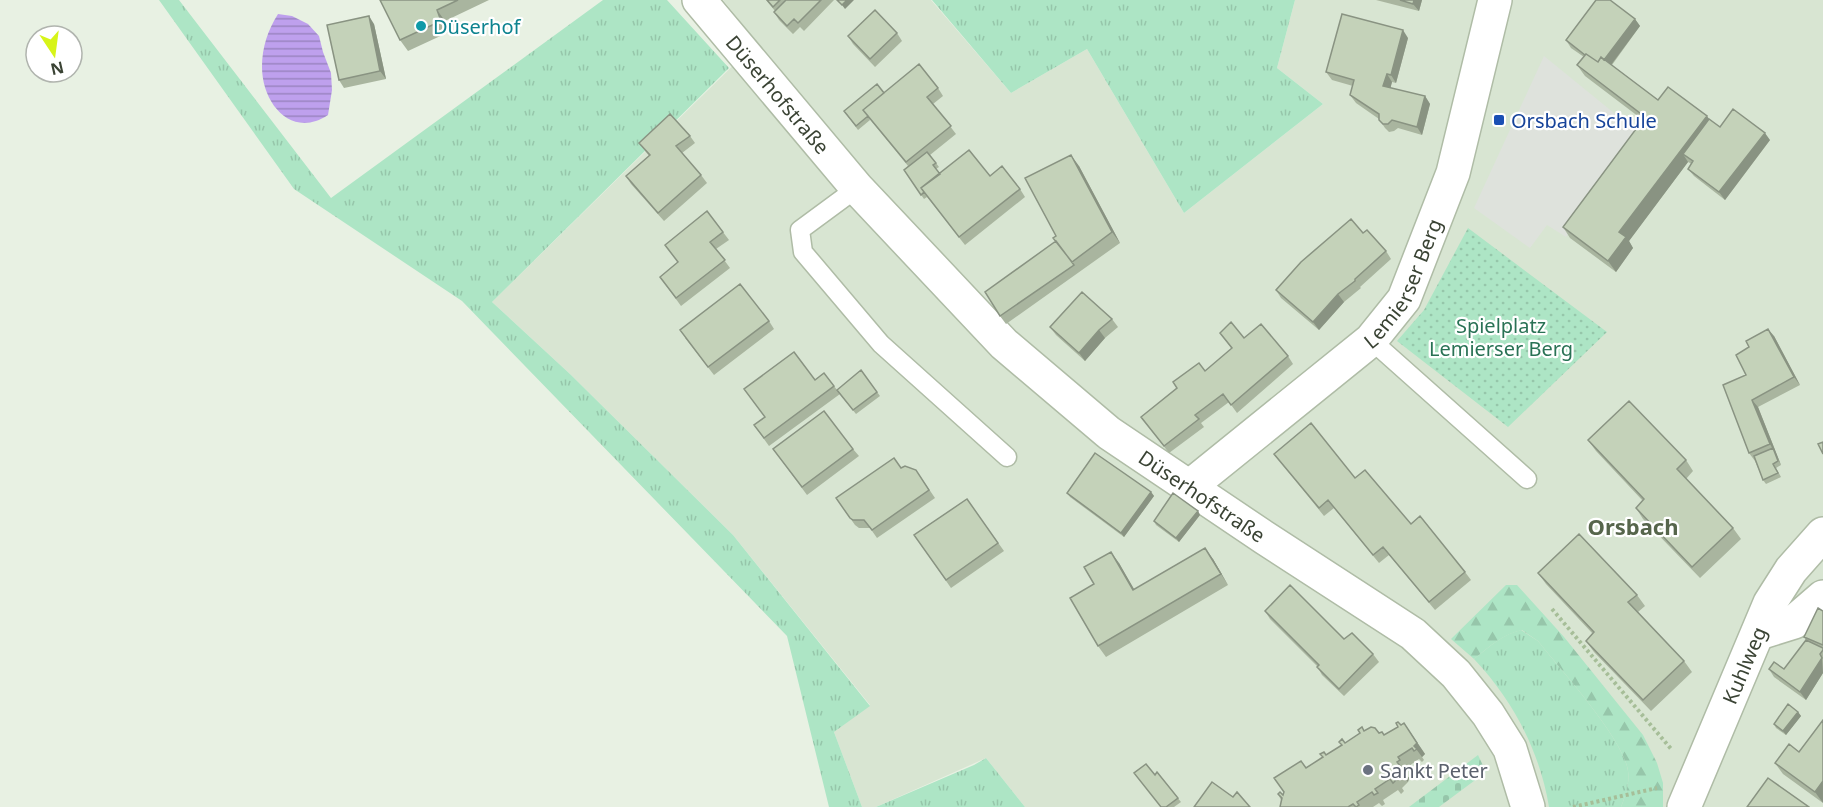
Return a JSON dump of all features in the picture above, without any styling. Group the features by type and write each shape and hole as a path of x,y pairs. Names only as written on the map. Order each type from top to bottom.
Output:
{"street":[{"name":"Düserhofstraße","path":"699,0 857,188 1004,344 1109,433 1413,634 1456,674 1488,714 1509,749 1528,807"},
{"name":"Lemierser Berg","path":"1189,487 1371,340 1404,299 1453,172 1496,0"},
{"name":"Kuhlweg","path":"1691,793 1770,603 1791,570 1823,534"},
{"path":"1759,633 1794,622 1823,597"}],"lane":[{"path":"857,188 800,230 803,252 880,344 1006,457"},
{"path":"1371,340 1527,479"}],"path":[{"path":"1552,609 1691,793"},
{"path":"1573,807 1626,794"}],"shaded area":[{"path":"723,0 931,0 1011,93 1087,49 1184,213 1323,104 1277,68 1295,0 1823,0 1823,807 1025,807 986,758 876,807 862,807 834,732 870,705 733,535 570,374 492,302 757,42"},
{"path":"278,14 292,16 308,24 319,36 331,73 332,90 328,115 315,121 302,123 291,120 273,105 267,93 263,81 263,53"},
{"path":"1544,56 1641,135 1566,237 1547,225 1530,248 1474,208"}],"green space":[{"path":"159,0 179,0 331,198 603,0 667,0 729,68 492,302 570,374 733,535 870,706 834,732 862,807 829,807 787,636 462,301 294,189"},
{"path":"932,0 1295,0 1277,68 1323,104 1184,213 1087,49 1011,93"},
{"name":"Spielplatz Lemierser Berg","path":"1468,228 1607,332 1508,427 1397,341 1424,310"},
{"path":"1506,585 1517,585 1564,637 1643,735 1657,763 1663,783 1663,807 1621,807 1628,780 1624,757 1604,723 1538,641 1522,630 1496,642 1474,659 1451,639"},
{"path":"1521,630 1538,641 1590,704 1615,741 1624,757 1628,771 1627,789 1621,807 1549,807 1539,766 1523,728 1501,692 1474,659 1502,638"},
{"path":"1478,755 1486,772 1439,807 1409,807"},
{"path":"986,758 1025,807 876,807 974,765"}],"building":[{"path":"380,0 458,0 437,10 441,21 400,40"},
{"path":"767,0 780,0 773,7"},
{"path":"786,0 821,0 798,23 794,19 787,26 774,12"},
{"path":"837,0 847,0 842,5"},
{"path":"1400,0 1414,0 1413,4"},
{"path":"1596,0 1610,0 1635,19 1604,60 1601,57 1598,62 1566,40"},
{"path":"875,10 897,33 870,59 848,36"},
{"path":"1342,14 1403,30 1391,75 1387,74 1383,86 1425,96 1417,127 1392,120 1388,124 1383,124 1379,120 1379,114 1350,95 1354,80 1326,72"},
{"path":"369,16 380,71 339,80 327,25"},
{"path":"1586,54 1598,62 1601,57 1658,100 1668,87 1707,116 1619,232 1626,237 1608,261 1563,227 1645,117 1577,65"},
{"path":"919,64 938,88 927,97 951,126 906,162 863,110"},
{"path":"877,84 884,93 863,110 868,116 856,126 844,111"},
{"path":"1733,109 1765,133 1719,192 1688,169 1693,161 1683,154 1709,119 1720,127"},
{"path":"670,114 690,136 676,146 701,175 658,213 626,176 650,155 639,143"},
{"path":"969,150 990,176 1002,166 1020,189 959,237 921,188"},
{"path":"927,152 936,163 933,165 940,174 921,188 924,192 921,195 904,170"},
{"path":"1071,155 1112,232 1072,262 1053,238 1056,236 1025,178"},
{"path":"707,211 723,232 710,242 725,260 676,298 660,277 678,262 665,245"},
{"path":"1351,219 1363,233 1367,230 1386,251 1338,294 1313,322 1276,290 1301,262"},
{"path":"1056,241 1074,265 1000,316 985,292"},
{"path":"740,284 769,321 708,367 680,330"},
{"path":"1082,292 1112,319 1079,353 1050,327"},
{"path":"1231,322 1244,338 1261,324 1288,356 1231,405 1223,394 1195,415 1199,419 1164,446 1141,417 1177,388 1173,382 1199,363 1205,371 1232,348 1220,333"},
{"path":"1768,329 1794,377 1752,400 1770,444 1749,453 1723,385 1746,375 1736,355 1749,347 1746,341"},
{"path":"794,352 815,380 824,373 834,386 764,438 754,425 765,417 744,389"},
{"path":"861,370 877,392 853,410 837,390"},
{"path":"1629,401 1686,460 1677,469 1733,528 1692,567 1636,508 1644,499 1588,440"},
{"path":"824,411 853,449 802,487 773,449"},
{"path":"1311,423 1355,478 1365,470 1411,524 1420,516 1465,572 1429,602 1383,547 1373,555 1328,500 1319,508 1274,454"},
{"path":"1823,442 1823,454 1818,444"},
{"path":"1773,448 1778,461 1773,464 1778,473 1763,480 1754,456"},
{"path":"1095,453 1151,492 1121,533 1067,493"},
{"path":"894,458 901,468 905,466 916,470 929,490 872,530 864,520 850,518 836,498"},
{"path":"1173,493 1198,511 1176,538 1154,521"},
{"path":"967,499 998,543 946,580 914,535"},
{"path":"1579,534 1637,595 1628,602 1684,661 1643,700 1586,641 1594,632 1538,573"},
{"path":"1205,548 1221,574 1098,646 1070,598 1094,584 1084,567 1111,552 1133,590"},
{"path":"1290,585 1344,639 1352,633 1373,654 1339,689 1317,667 1319,665 1265,611"},
{"path":"1818,608 1823,611 1823,645 1804,637"},
{"path":"1806,640 1823,650 1820,654 1822,658 1800,692 1769,669 1774,662 1784,669"},
{"path":"1788,704 1798,712 1783,731 1774,724"},
{"path":"1823,720 1823,781 1815,792 1775,763 1789,744 1799,752"},
{"name":"Sankt Peter","path":"1396,723 1401,725 1404,723 1417,743 1414,746 1417,749 1414,751 1412,748 1398,757 1400,760 1397,762 1401,767 1393,783 1390,779 1375,789 1378,793 1374,795 1372,792 1357,802 1359,805 1356,807 1353,804 1348,807 1280,807 1282,798 1278,794 1280,792 1283,795 1284,792 1274,778 1301,761 1306,768 1323,757 1320,754 1324,752 1326,755 1342,745 1339,742 1342,739 1345,743 1360,733 1358,730 1362,727 1364,731 1371,727 1375,728 1384,735 1398,727"},
{"path":"1146,764 1155,775 1157,772 1178,798 1166,807 1161,807 1134,773"},
{"path":"1768,778 1809,807 1747,807"},
{"path":"1212,782 1233,797 1237,792 1250,807 1194,807"}],"place":[{"name":"Düserhof","path":"421,26"},
{"name":"Orsbach Schule","path":"1499,120"},
{"name":"Sankt Peter","path":"1368,770"}],"district":[{"name":"Orsbach","path":"1633,526"}]}
